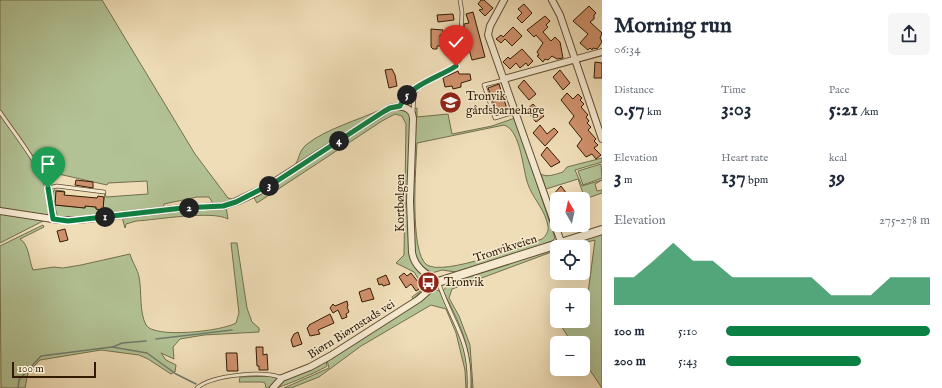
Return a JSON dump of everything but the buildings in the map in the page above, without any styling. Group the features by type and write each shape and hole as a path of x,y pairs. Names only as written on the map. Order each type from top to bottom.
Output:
{"street":[{"path":"504,0 488,32 560,240"},
{"path":"551,0 560,15 602,139"},
{"path":"504,79 601,52"},
{"path":"0,211 53,219 78,220 168,210 223,206 236,202 277,181 390,108 400,106 408,108 412,113"},
{"name":"Kortbølgen","path":"412,113 410,202 412,252 414,259 422,271 438,282"},
{"name":"Tronvikveien","path":"568,240 602,230"},
{"name":"Tronvikveien","path":"438,282 550,246"},
{"name":"Biørn Biørnstads vei","path":"274,388 282,378 310,367 330,356 419,299 438,282"}],"lane":[{"path":"400,106 404,98 452,69 460,59 462,12 460,0"},
{"path":"504,79 484,85 495,118 515,112"},
{"name":"Kortbølgen","path":"412,113 414,94 417,89"},
{"path":"0,112 40,172 48,188 53,219"},
{"path":"48,188 57,186 104,192"},
{"path":"438,282 465,343 469,364 469,388"},
{"path":"197,388 208,381 226,376 272,375 282,378"}],"green space":[{"path":"0,0 102,0 195,154 228,198 232,199 268,182 294,166 303,148 314,139 342,125 382,109 382,111 277,179 232,202 214,205 209,197 197,197 164,204 163,209 93,217 58,219 52,195 54,190 65,192 56,192 55,205 85,208 85,206 96,207 96,209 102,210 105,193 106,197 148,194 147,181 108,183 107,185 41,170 0,110"},
{"path":"395,108 405,109 411,115 409,241 426,279 426,287 413,299 412,297 424,288 414,272 396,263 404,255 406,124 402,116 395,114 382,121 257,203 253,196"},
{"path":"417,108 417,117 448,114 452,134 492,126 515,118 550,223 550,232 553,232 555,238 550,240 550,242 535,247 456,272 442,270 432,273 417,263 412,239 414,109","holes":["504,125 515,135 521,152 529,187 547,220 548,232 546,235 542,239 483,259 450,267 436,267 427,265 421,257 416,227 415,188 417,143"]},
{"path":"0,113 34,164 42,179 48,193 51,206 50,216 0,210"},
{"path":"602,158 602,162 575,170 582,186 602,180 595,184 597,191 602,190 602,193 590,197 590,192 583,192 578,179 546,189 541,174 546,176 555,175 563,172 567,167"},
{"path":"601,164 602,178 583,185 578,171"},
{"path":"226,207 228,219 210,215 184,216 136,221 126,224 125,228 122,217"},
{"path":"0,212 42,220 43,221 0,243"},
{"path":"43,225 44,227 20,239 23,241 27,249 33,270 54,267 63,268 130,254 139,277 142,314 146,325 152,329 162,332 175,333 204,331 218,329 236,323 239,313 231,243 237,243 247,308 252,322 259,328 259,332 204,335 180,339 173,347 174,359 161,353 166,360 176,365 175,372 171,374 139,355 101,350 40,360 28,373 25,388 1,388 0,246"},
{"path":"602,232 602,388 590,370 590,336 568,336 562,328 590,328 590,288 589,288 595,240 590,241 590,240 577,240"},
{"path":"550,249 550,253 452,289 449,298 459,316 470,345 473,388 471,388 471,373 464,338 443,291 451,281"},
{"path":"435,290 440,291 458,328 467,359 468,388 466,388 465,370 456,333 446,309 431,305 361,346 319,377 291,388 284,388 329,368 327,360"},
{"path":"326,361 327,366 324,368 275,388 281,382"},
{"path":"272,376 278,378 271,388 266,388 265,383 262,382 239,382 240,377"}],"waterway":[{"path":"156,339 232,330"},
{"path":"113,347 122,343 146,341"},
{"path":"18,388 19,380 41,356 112,347 147,353 176,374 196,384"}],"place":[{"name":"Tronvik gårdsbarnehage","path":"451,103"},
{"name":"Tronvik","path":"429,282"}],"route":[{"path":"48,188 54,214 53,219 68,221 183,208 223,206 247,198 277,181 383,112 390,108 400,106 404,98 430,80 456,66"}]}
